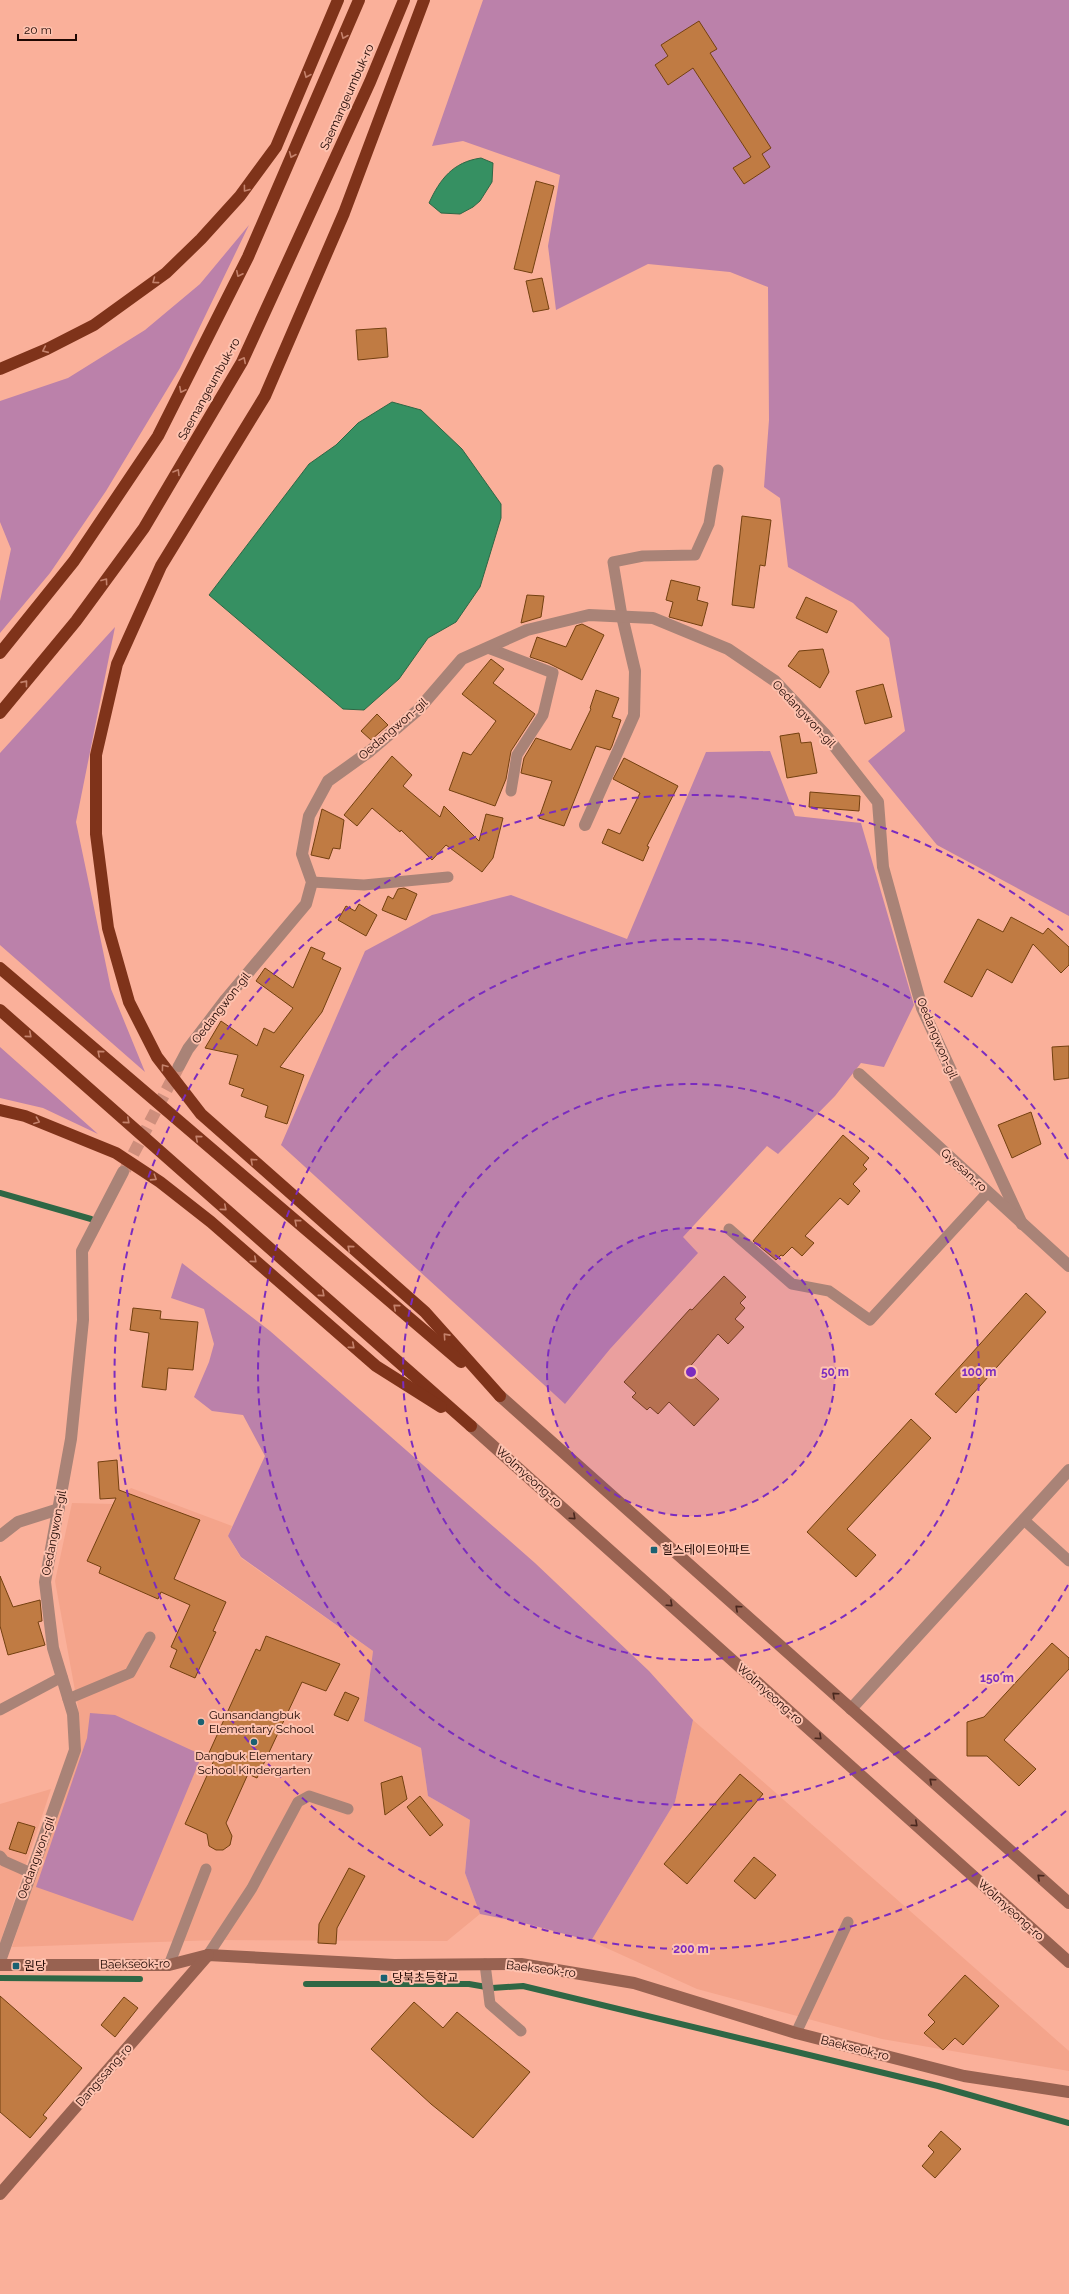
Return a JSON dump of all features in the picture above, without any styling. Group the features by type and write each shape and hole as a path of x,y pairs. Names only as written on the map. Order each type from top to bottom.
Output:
{"highway":[{"path":"0,369 47,350 94,325 166,273 202,239 240,196 276,148 338,0"},
{"name":"Saemangeumbuk-ro","path":"0,653 74,561 158,436 248,257 359,0"},
{"name":"Saemangeumbuk-ro","path":"0,713 76,621 144,528 242,362 370,82 404,0"},
{"path":"424,0 344,213 265,396 161,566 117,664 96,755 96,834 108,928 129,1002 157,1057 201,1114 425,1312 500,1396"},
{"path":"0,968 500,1396"},
{"path":"0,1010 471,1426"},
{"path":"0,1110 24,1116 116,1153 160,1182 211,1222 376,1366 471,1426"}],"street":[{"name":"Oedangwon-gil","path":"179,1066 188,1049 226,999 306,904 312,882 302,854 309,816 328,781 370,751 418,710 462,659 527,630 589,615 652,618 728,649 775,681 824,733 878,802 883,867 922,1008 1022,1224"},
{"path":"584,825 634,715 635,671 622,616"},
{"name":"Gyesan-ro","path":"859,1074 1069,1266"},
{"name":"Oedangwon-gil","path":"0,1961 75,1750 73,1714 53,1648 45,1582 59,1509 70,1439 83,1320 82,1251 123,1172"},
{"path":"500,1396 1069,1903"},
{"name":"Wolmyeong-ro","path":"471,1426 1069,1962"},
{"path":"851,1709 1069,1470"},
{"path":"0,1536 18,1522 59,1509"},
{"name":"Baekseok-ro","path":"0,1965 169,1965 208,1955 394,1965 521,1964 634,1983 796,2033 964,2076 1069,2092"},
{"name":"Dangssang-ro","path":"0,2194 208,1955"}],"lane":[{"path":"622,616 613,562 643,556 695,555 709,524 718,470"},
{"path":"488,648 553,673 543,715 517,754 511,791"},
{"path":"312,882 364,885 448,877"},
{"path":"729,1229 792,1284 829,1291 870,1320 988,1192"},
{"path":"1024,1520 1069,1562"},
{"path":"68,1699 130,1673 150,1637"},
{"path":"0,1710 62,1677"},
{"path":"208,1955 252,1888 298,1802 310,1796 348,1809"},
{"path":"0,1856 4,1861 31,1874"},
{"path":"169,1965 206,1869"},
{"path":"796,2033 848,1922"},
{"path":"485,1964 490,2004 521,2031"}],"shaded area":[{"path":"483,0 1069,0 1069,916 937,845 868,761 905,731 889,638 853,603 788,567 780,498 764,487 769,420 768,287 730,272 648,264 556,310 548,246 560,175 463,141 432,146"},
{"path":"481,158 493,163 492,182 480,201 473,207 460,214 441,213 429,203 438,186 449,173 463,163"},
{"path":"249,225 180,368 106,491 50,573 0,633 0,601 11,549 0,522 0,401 68,378 145,330 200,284"},
{"path":"392,402 421,410 462,449 501,504 501,518 480,587 456,622 428,638 399,679 364,710 343,709 209,595 309,464 336,445 358,423"},
{"path":"115,627 76,822 111,989 145,1072 0,945 0,753"},
{"path":"770,751 795,816 861,823 914,1005 884,1067 861,1063 835,1096 778,1154 767,1146 683,1237 698,1253 610,1349 565,1404 281,1145 365,951 432,915 511,895 627,939 706,752"},
{"path":"0,1047 98,1134 43,1108 0,1098"},
{"path":"182,1263 270,1331 535,1563 649,1671 693,1720 675,1802 591,1941 520,1922 480,1914 465,1873 470,1820 428,1796 421,1748 364,1721 373,1651 241,1557 228,1536 265,1456 243,1415 212,1411 194,1397 209,1362 214,1344 204,1309 171,1298"},
{"name":"Gunsandangbuk Elementary School","path":"131,1488 232,1526 228,1536 241,1558 373,1651 364,1721 421,1748 428,1796 470,1820 465,1873 480,1914 447,1941 217,1940 12,1947 80,1737 78,1707 55,1581 72,1503 114,1504"},
{"path":"90,1713 115,1715 202,1755 133,1921 36,1887 87,1738"},
{"path":"693,1720 1069,2051 1069,2071 882,2039 697,1989 591,1941 675,1802"},
{"path":"51,1789 0,1943 0,1804"}],"building":[{"path":"699,21 717,49 710,53 771,148 762,154 770,167 744,184 733,168 751,157 693,68 668,85 655,65 668,56 661,45"},
{"path":"536,181 554,186 532,273 514,269"},
{"path":"542,278 549,309 533,312 526,281"},
{"path":"386,328 388,357 358,360 356,330"},
{"path":"742,516 771,520 765,566 760,565 754,608 732,605"},
{"path":"671,580 700,587 697,600 708,603 702,626 669,617 673,602 666,600"},
{"path":"527,595 544,596 541,617 521,623"},
{"path":"806,597 837,611 827,633 796,618"},
{"path":"582,624 604,635 582,680 548,663 530,657 537,637 566,647 576,626"},
{"path":"823,649 829,672 820,688 788,666 799,651"},
{"path":"491,659 504,669 493,683 535,714 511,751 506,779 495,806 449,790 463,752 471,755 496,721 462,694"},
{"path":"883,684 892,717 865,724 856,691"},
{"path":"596,690 619,698 612,717 621,720 612,746 610,750 596,746 564,826 539,818 552,781 521,773 524,758 536,738 571,750 591,709 590,708"},
{"path":"377,714 388,725 371,740 361,731"},
{"path":"799,733 801,743 811,742 817,773 787,778 780,736"},
{"path":"392,756 412,775 403,786 440,817 444,806 479,841 486,814 503,818 493,858 482,872 446,845 432,860 401,830 400,832 372,808 357,826 344,815"},
{"path":"624,758 678,786 647,846 649,847 643,861 602,843 608,829 620,834 640,793 613,779"},
{"path":"810,792 860,796 859,811 809,807"},
{"path":"322,809 344,820 340,849 333,848 329,859 311,855"},
{"path":"404,888 417,894 406,920 382,910 388,896 393,899 398,889"},
{"path":"359,904 377,915 366,936 338,920 346,906 355,911"},
{"path":"1011,917 1043,934 1048,928 1069,947 1069,965 1061,973 1033,944 1012,983 987,969 972,997 944,982 978,919 1003,932"},
{"path":"311,947 325,953 322,959 341,968 322,1012 280,1067 304,1075 287,1124 265,1117 268,1106 241,1096 244,1089 229,1084 238,1055 205,1048 221,1021 257,1046 264,1028 274,1033 293,1008 256,981 265,968 293,988"},
{"path":"1069,1046 1069,1078 1054,1080 1052,1047"},
{"path":"1031,1112 1041,1144 1012,1158 998,1125"},
{"path":"843,1135 869,1158 863,1165 867,1169 853,1184 860,1191 848,1205 840,1198 805,1236 814,1243 802,1256 792,1247 783,1256 781,1255 776,1260 753,1241"},
{"path":"724,1276 746,1297 740,1303 745,1308 735,1319 744,1327 728,1344 718,1334 687,1370 719,1399 694,1426 669,1402 658,1414 650,1407 647,1410 632,1397 636,1393 624,1382 690,1309 692,1310"},
{"path":"1026,1293 1046,1312 956,1413 935,1394"},
{"path":"133,1308 161,1311 160,1319 198,1322 193,1370 168,1368 166,1390 142,1387 149,1333 130,1330"},
{"path":"911,1419 931,1438 847,1529 876,1555 856,1577 807,1532"},
{"path":"117,1460 119,1490 200,1520 174,1579 226,1602 213,1631 216,1632 195,1678 170,1667 177,1650 171,1647 190,1605 161,1592 158,1599 99,1573 101,1567 87,1561 116,1498 100,1499 98,1462"},
{"path":"0,1576 13,1607 40,1600 42,1621 38,1622 45,1645 8,1655 0,1626"},
{"path":"266,1636 340,1664 326,1691 302,1682 257,1778 248,1774 226,1823 232,1836 230,1845 223,1850 216,1850 209,1846 207,1834 185,1824 215,1758 208,1755 256,1649 260,1651"},
{"path":"1052,1643 1069,1658 1069,1669 1004,1740 1036,1769 1019,1786 987,1756 967,1756 967,1722 984,1717"},
{"path":"345,1692 359,1698 348,1721 334,1715"},
{"path":"740,1774 763,1794 687,1884 664,1864"},
{"path":"402,1776 407,1799 385,1815 381,1783"},
{"path":"420,1796 443,1825 430,1836 407,1807"},
{"path":"18,1822 35,1827 26,1854 9,1849"},
{"path":"754,1857 776,1875 755,1899 734,1881"},
{"path":"349,1868 365,1876 337,1928 336,1944 318,1943 319,1924"},
{"path":"965,1975 999,2006 963,2045 955,2038 943,2050 924,2033 935,2022 928,2015"},
{"path":"0,1996 82,2068 43,2115 47,2118 30,2138 0,2112"},
{"path":"124,1997 138,2008 115,2037 101,2025"},
{"path":"414,2002 443,2028 457,2012 530,2072 473,2138 431,2104 371,2049"},
{"path":"941,2131 961,2149 935,2178 922,2166 934,2152 928,2146"}],"waterway":[{"path":"0,1193 91,1219"},
{"path":"0,1978 140,1979"},
{"path":"306,1984 469,1984 492,1988 523,1986 938,2086 1069,2123"}],"tunnel":[{"path":"125,1170 179,1066"}],"place":[{"name":"힐스테이트아파트","path":"654,1550"},
{"name":"Gunsandangbuk Elementary School","path":"201,1722"},
{"name":"Dangbuk Elementary School Kindergarten","path":"254,1742"},
{"name":"원당","path":"16,1966"},
{"name":"당북초등학교","path":"384,1978"}]}
